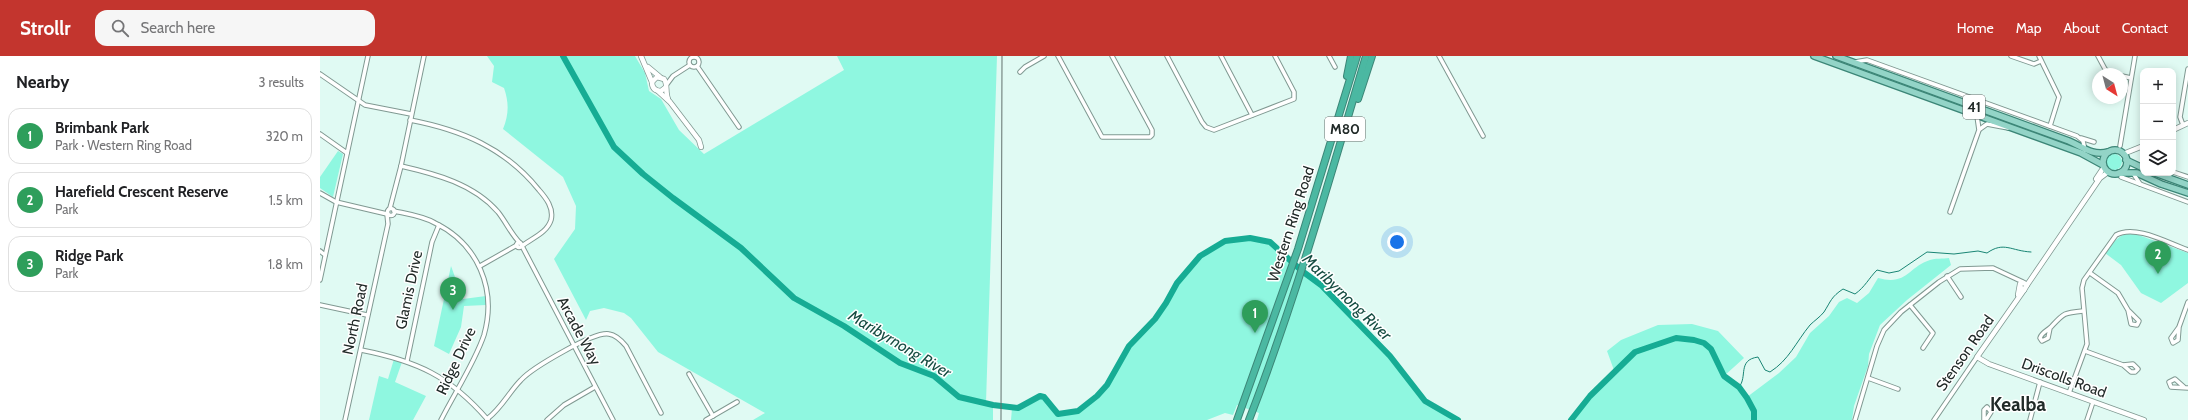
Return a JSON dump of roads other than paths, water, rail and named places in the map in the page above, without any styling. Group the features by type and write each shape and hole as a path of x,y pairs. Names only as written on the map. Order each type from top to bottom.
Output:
{"highway":[{"path":"1344,95 1351,56"},
{"name":"Western Ring Road","path":"1238,420 1298,249 1356,56"},
{"path":"1358,90 1366,56"},
{"path":"1358,90 1372,56"},
{"name":"Western Ring Road","path":"1249,420 1334,166 1344,146 1358,90"}],"main road":[{"name":"41","path":"1814,56 2086,156 2105,168 2120,175 2133,172 2144,175 2160,184 2188,193"},
{"path":"1822,56 1841,66"},
{"name":"41","path":"1836,56 1987,112 2069,140 2085,150 2098,153 2115,151 2123,154"},
{"path":"1900,80 1929,94 1930,98"},
{"path":"1977,116 1987,112"},
{"path":"2105,168 2104,157 2108,152"},
{"path":"2120,175 2125,168 2126,160 2123,154"},
{"path":"2126,160 2140,167"},
{"path":"2163,176 2188,185"}],"street":[{"path":"320,280 368,56"},
{"name":"North Road","path":"345,420 424,56"},
{"path":"641,56 654,89 670,102 698,140 701,147"},
{"path":"1020,72 1044,56"},
{"path":"1058,56 1102,137 1144,138 1152,135 1151,128 1112,56"},
{"path":"1167,56 1202,122 1210,129 1219,128 1287,103 1295,98 1294,90 1275,56"},
{"path":"1221,56 1252,115"},
{"path":"1330,56 1335,67"},
{"path":"1439,56 1483,136"},
{"path":"2011,56 2034,64 2041,61"},
{"path":"2039,56 2059,96 2050,126"},
{"path":"2098,56 2104,68"},
{"path":"2120,146 2135,56"},
{"path":"690,65 690,57 698,57 699,62 697,66"},
{"path":"1854,63 1867,60 2094,142"},
{"path":"644,62 661,77 666,86"},
{"path":"670,102 666,92 666,86 669,80 690,65 697,66 739,126"},
{"path":"2183,125 2180,117 2188,69"},
{"path":"652,82 655,78 678,73"},
{"path":"320,74 358,102 365,105 411,114"},
{"path":"2128,77 2132,78"},
{"path":"658,91 666,86"},
{"path":"1977,116 1980,130"},
{"path":"410,120 439,126 472,138 495,151 527,176 549,204 552,214 547,227 529,240 480,266"},
{"path":"2176,128 2188,123"},
{"path":"1950,212 1980,130 1987,124 1998,128 2011,128"},
{"path":"320,134 347,153"},
{"path":"2080,138 2085,150"},
{"path":"2123,154 2140,147"},
{"path":"2126,160 2140,148"},
{"name":"Arcade Way","path":"401,166 442,176 468,188 497,211 524,254 613,420"},
{"name":"Stenson Road","path":"1934,420 2017,299 2022,285 2033,275 2100,178 2105,168"},
{"path":"2133,172 2140,184"},
{"path":"2176,173 2188,177"},
{"path":"2120,175 2188,202"},
{"name":"Ridge Drive","path":"320,193 336,202 378,211 402,213 426,219 439,225 459,239 480,266 488,299 486,324 482,341 441,420"},
{"name":"Glamis Drive","path":"407,361 432,242 439,225"},
{"path":"2069,392 2085,351 2087,336 2083,310 2082,288 2090,273 2116,235 2122,231 2135,230 2188,250"},
{"path":"320,251 325,255"},
{"path":"1855,420 1858,404 1868,378 1874,354 1884,330 1910,305 1947,276 1960,269 1987,267 2002,271 2022,285"},
{"path":"2090,273 2118,293 2128,310"},
{"path":"1947,276 1961,298"},
{"path":"2179,327 2188,302"},
{"path":"320,305 368,315"},
{"path":"1910,305 1933,333 1923,348"},
{"path":"2050,328 2059,317 2064,314 2083,310"},
{"path":"361,350 407,361 435,374 457,389 488,420 495,414 521,380 541,365 600,334 608,333 618,337 626,346 662,413"},
{"path":"2085,351 2123,365"},
{"name":"Driscolls Road","path":"1977,357 1985,362 2144,420"},
{"path":"689,374 713,416"},
{"path":"1868,378 1898,389"},
{"path":"2030,420 2040,382"},
{"path":"547,420 564,405 595,388"},
{"path":"706,420 737,402"},
{"path":"2087,420 2094,402"}],"waterway":[{"name":"Maribyrnong River","path":"563,56 614,147 643,174 741,248 794,298 844,326 900,363 934,376 959,397 993,405 1018,408 1040,396 1044,397 1058,414 1078,411 1097,396 1107,385 1129,346 1155,319 1177,283 1200,256 1225,241 1250,238 1270,242 1302,271 1321,285 1390,356 1425,401 1458,420"},
{"path":"1739,387 1742,383 1744,369 1747,362 1758,357 1765,370 1770,372 1782,362 1810,325 1821,316 1836,294 1843,289 1855,294 1877,270 1889,273 1899,271 1927,252 1954,254 1978,251 1987,253 1993,249 2003,247 2031,252"},
{"name":"Maribyrnong River","path":"1571,420 1590,396 1635,352 1676,338 1704,343 1711,349 1724,376 1739,387 1747,398 1754,411 1754,420"}],"railway":[{"path":"1001,420 1002,56"}],"place":[{"name":"Harefield Crescent Reserve","path":"2158,274"},
{"name":"Ridge Park","path":"453,310"},
{"name":"Brimbank Park","path":"1255,333"}],"district":[{"name":"Kealba","path":"2018,404"}]}
